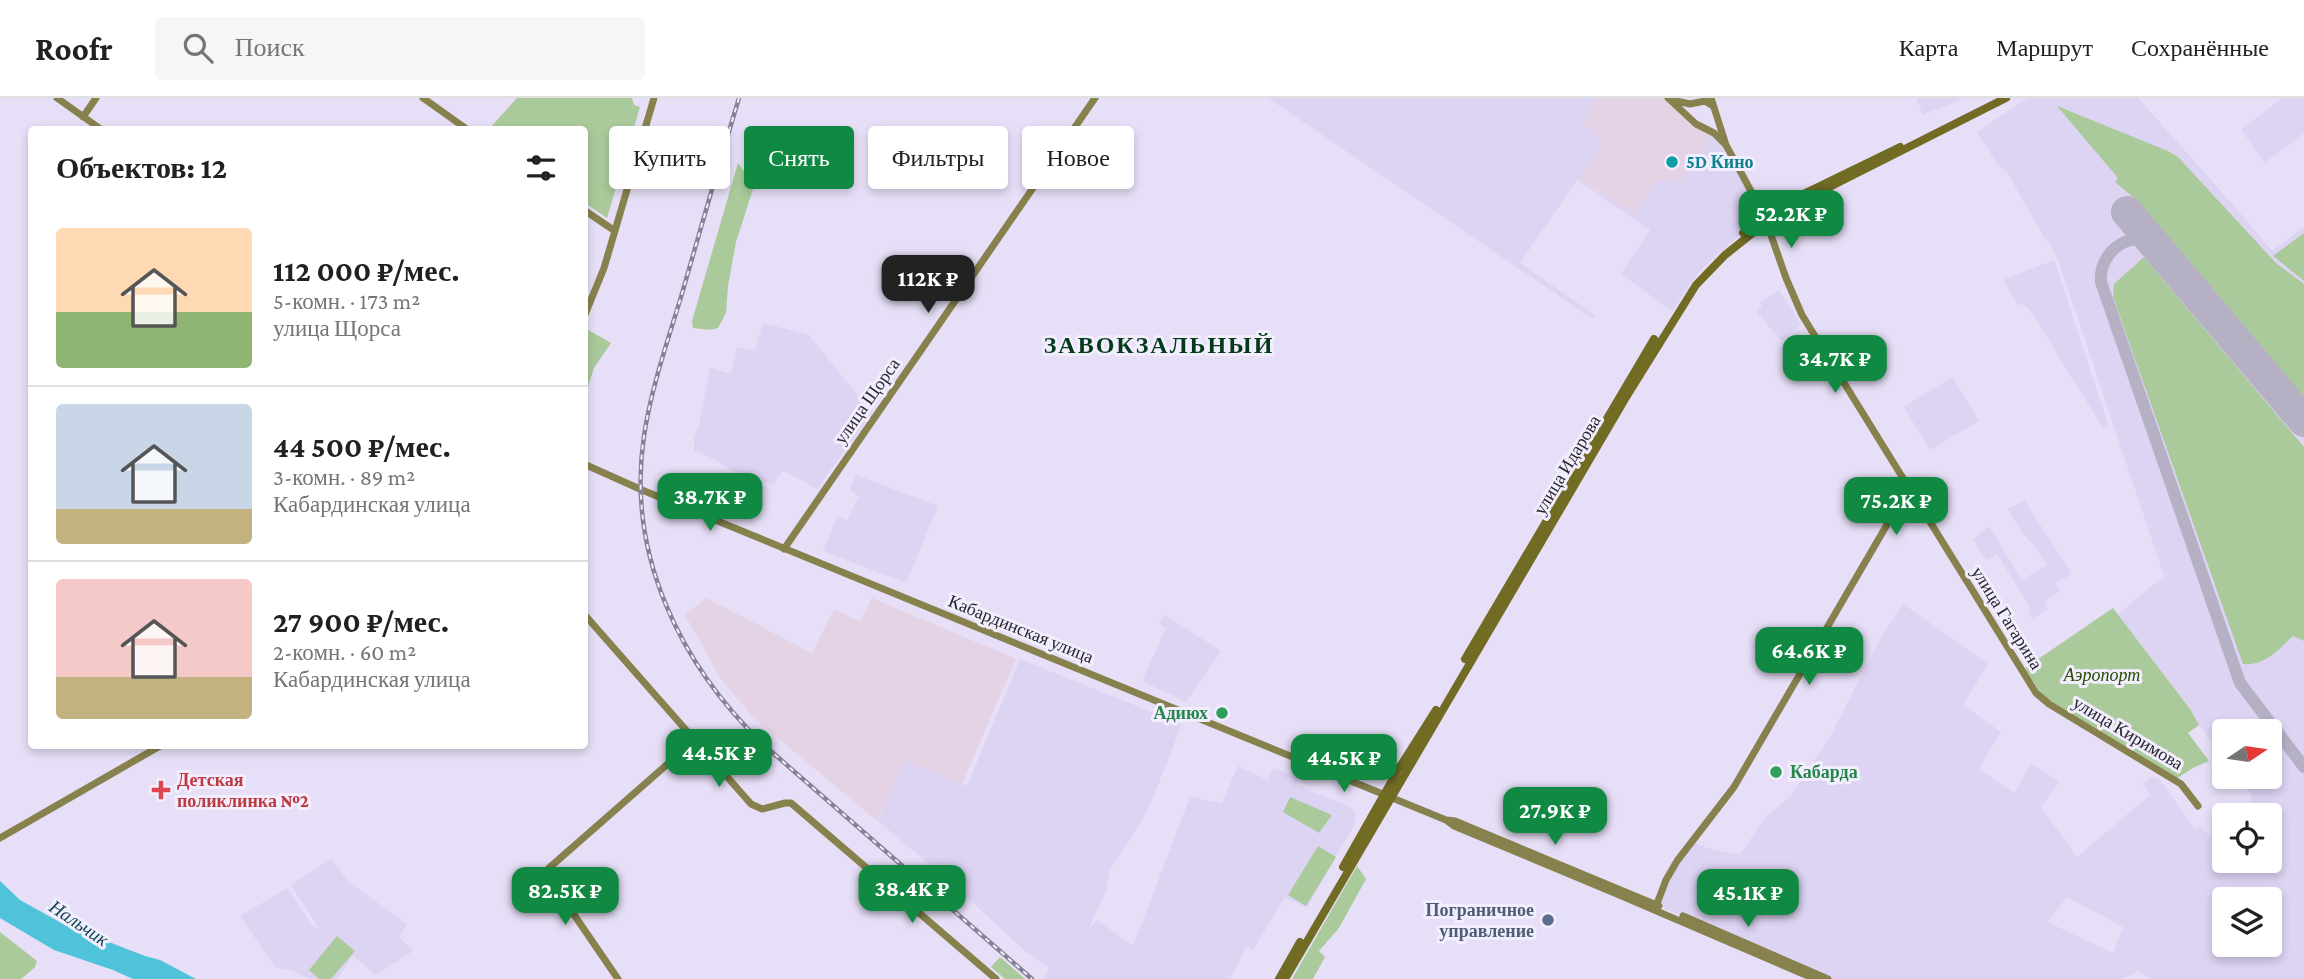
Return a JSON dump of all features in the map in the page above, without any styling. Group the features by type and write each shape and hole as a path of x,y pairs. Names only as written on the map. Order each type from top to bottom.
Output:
{"main road":[{"path":"58,98 96,126"},
{"path":"83,117 96,98"},
{"path":"423,98 462,126"},
{"path":"588,308 615,231 654,98"},
{"name":"улица Щорса","path":"784,549 1095,98"},
{"name":"улица Гагарина","path":"1711,98 1726,145 1765,218 1802,315 2036,693"},
{"name":"улица Идарова","path":"1285,979 1644,355 1695,277 1714,257 1765,218 1995,98"},
{"name":"улица Идарова","path":"1279,979 1677,312 1707,272 1765,218 2006,98"},
{"path":"1670,99 1684,103 1707,102 1715,111 1710,124 1701,126"},
{"path":"1670,99 1726,145"},
{"path":"1692,119 1691,110 1698,101"},
{"path":"588,214 615,231"},
{"name":"Кабардинская улица","path":"588,466 784,549 1446,820 1455,821 1828,979"},
{"path":"1655,907 1677,860 1734,787 1909,487"},
{"path":"588,619 751,804 762,809 792,803 996,979"},
{"name":"улица Киримова","path":"2036,693 2055,708 2181,784 2198,806"},
{"path":"618,979 551,881 549,870 552,863 695,740"},
{"path":"0,838 155,749"},
{"name":"Кабардинская улица","path":"1655,907 1815,979"}],"shaded area":[{"path":"1268,98 1596,98 1583,125 1592,129 1602,145 1579,179 1634,215 1658,180 1681,182 1713,132 1718,136 1764,215 1714,257 1695,277 1672,311 1621,274 1650,230 1577,180 1520,263 1595,315 1593,319"},
{"path":"1596,98 1668,98 1713,132 1681,183 1658,180 1634,215 1579,178 1602,145 1583,125"},
{"path":"1916,98 1964,98 1923,115"},
{"path":"2028,98 2138,98 2272,251 2304,227 2304,979 2151,979 2138,971 2123,979 1828,979 1656,905 1692,841 1707,848 1740,855 1765,817 1791,796 1830,737 1880,639 1903,604 1988,664 1963,705 2001,732 1979,769 2014,793 2031,763 2059,782 2041,807 2077,857 2150,795 2143,784 2151,777 2159,779 2195,829 2200,826 2209,836 2212,834 2212,873 2282,873 2282,803 2248,803 2253,797 2247,789 2282,789 2282,719 2212,719 2212,742 2118,614 2164,576 2060,265 2049,241 2046,241 2007,172 1998,165 1977,132","holes":["2067,897 2123,927 2113,953 2047,922"]},
{"path":"2283,98 2304,98 2304,133 2264,163 2241,129"},
{"path":"2054,260 2108,424 2103,428 2030,310 2017,304 2003,280"},
{"path":"1779,290 1801,324 1781,341 1757,312 1762,306 1760,302"},
{"path":"763,323 809,335 872,413 817,489 783,470 773,485 730,469 694,451 694,437 699,425 710,368 731,374 737,347 755,351"},
{"path":"1952,377 1979,421 1930,450 1904,407"},
{"path":"856,475 938,506 906,583 823,551 838,516 847,520 859,496 850,490"},
{"path":"2024,500 2072,574 2056,583 2060,591 2044,602 2048,609 2032,619 2028,612 2031,609 1997,554 1986,560 1973,539 1989,526 2022,580 2047,565 2008,509"},
{"path":"706,598 812,653 834,609 860,622 872,598 1016,659 962,784 905,761 877,821 754,718 721,679 685,615"},
{"path":"1165,615 1221,651 1186,702 1142,681 1166,628 1159,623"},
{"path":"1020,659 1181,724 1147,812 1110,870 1106,891 1088,930 1097,920 1130,944 1134,944 1190,797 1222,803 1238,766 1268,780 1273,768 1299,777 1296,785 1354,810 1354,825 1307,908 1285,897 1253,950 1246,947 1230,979 1045,979 1043,977 1050,969 1026,952 946,878 878,821 905,761 967,786"},
{"path":"331,859 349,882 407,924 399,937 413,951 376,975 353,956 337,979 309,979 293,971 275,967 240,916 288,888 312,925 320,930 291,885"}],"green space":[{"path":"517,98 632,98 634,105 640,107 634,126 609,126 609,189 616,189 607,218 588,205 588,126 492,126"},
{"path":"2057,106 2178,157 2276,263 2304,284 2304,397 2139,202 2115,182 2118,178"},
{"path":"738,163 744,171 744,189 753,189 736,242 726,313 718,328 710,330 693,328 692,321"},
{"path":"2304,233 2304,281 2273,256"},
{"path":"2144,257 2304,447 2304,641 2293,636 2265,660 2251,664 2243,664 2113,297 2114,284"},
{"path":"588,330 611,343 594,368 588,387"},
{"name":"Аэропорт","path":"2113,608 2190,709 2199,725 2188,733 2209,761 2177,778 2047,699 2025,668"},
{"path":"1290,797 1332,815 1319,833 1283,812"},
{"path":"1318,846 1336,857 1306,906 1288,895"},
{"path":"1357,866 1366,879 1339,928 1319,951 1325,957 1313,979 1292,979"},
{"path":"0,932 37,961 35,967 21,979 0,979"},
{"path":"337,936 355,951 331,979 319,979 309,970"},
{"path":"1000,957 1025,979 1005,979 991,967"}],"water":[{"path":"0,881 20,900 65,925 160,960 196,979 133,979 54,950 0,918"}],"taxiway":[{"path":"2159,250 2139,240 2120,245 2105,260 2101,282 2240,683 2304,767"}],"runway":[{"path":"2127,212 2304,421"}],"railway":[{"path":"739,98 647,418 641,480 644,523 652,565 666,606 685,644 708,681 735,715 765,746 1032,979"}],"place":[{"name":"5D Кино","path":"1672,162"},
{"name":"Адиюх","path":"1222,713"},
{"name":"Кабарда","path":"1776,772"},
{"name":"Детская поликлинка №2","path":"161,790"},
{"name":"Пограничное управление","path":"1548,920"}],"district":[{"name":"ЗАВОКЗАЛЬНЫЙ","path":"1159,344"}],"water label":[{"name":"Нальчик","path":"79,923"}]}
